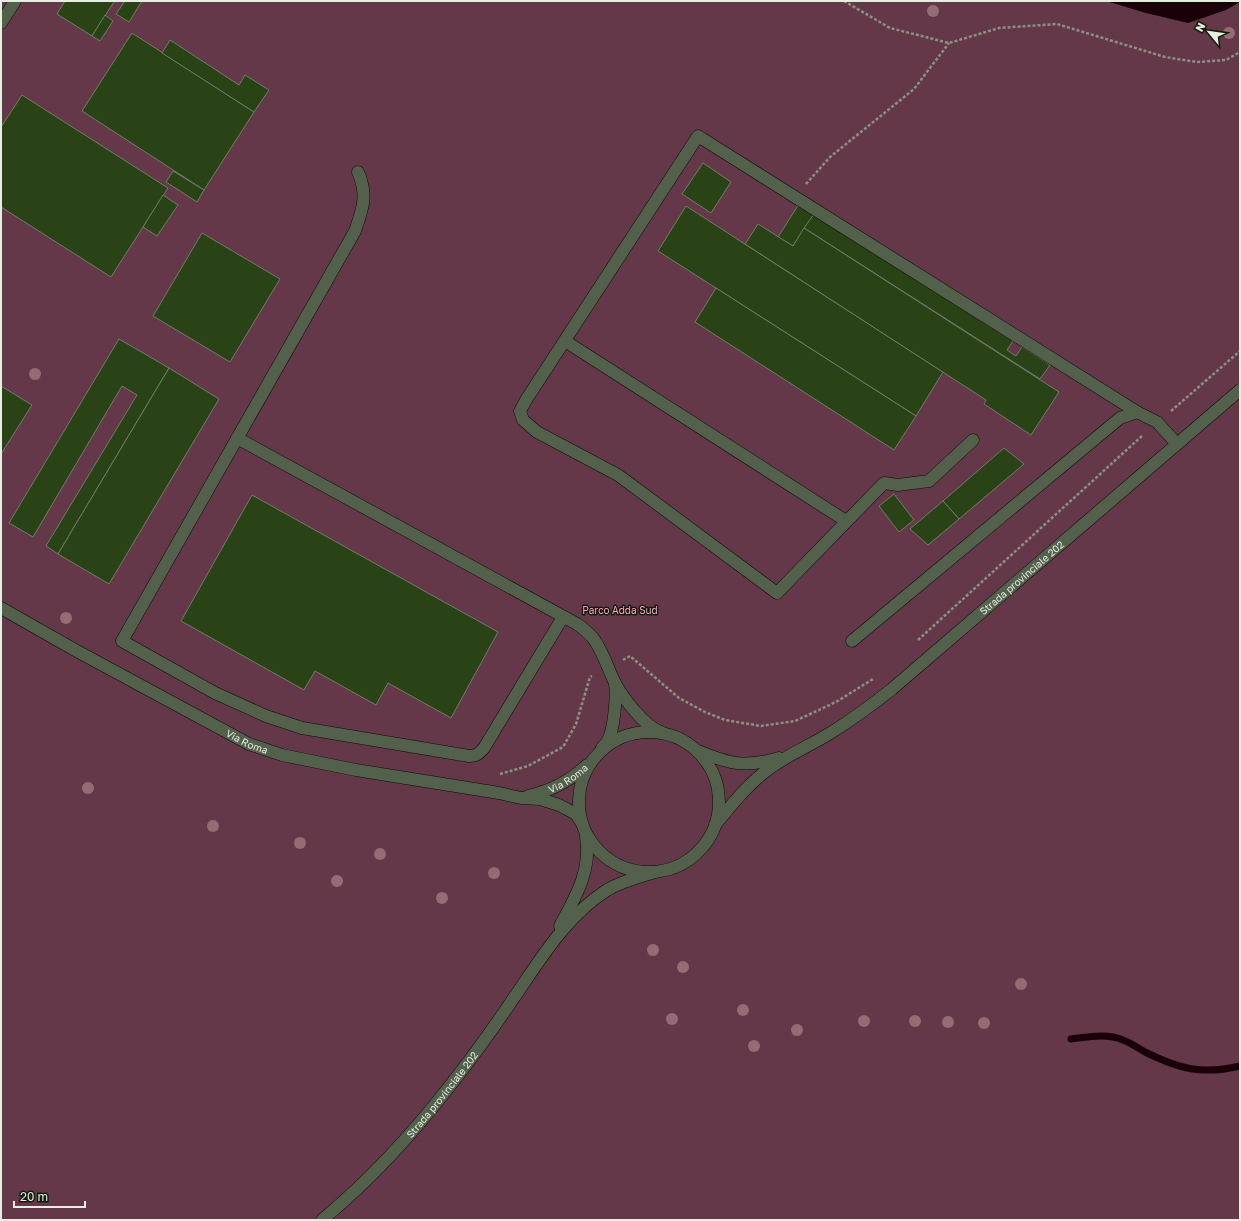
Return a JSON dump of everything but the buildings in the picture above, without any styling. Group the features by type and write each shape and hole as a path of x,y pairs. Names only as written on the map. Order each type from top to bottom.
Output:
{"street":[{"path":"1,23 15,1"},
{"path":"973,440 929,481 898,485 884,483 777,593 618,474 537,432 523,420 520,411 698,136 1137,412 1157,422 1177,444"},
{"path":"358,172 363,183 364,196 361,214 355,231 122,640 215,693 266,716 302,728 475,756 484,748 563,617"},
{"path":"565,342 846,521"},
{"name":"Strada provinciale 202","path":"544,953 578,914 597,897 618,884 655,872 675,868 692,857 706,843 716,825 742,792 754,780 778,761 831,733 872,705 892,689 1240,390"},
{"path":"852,641 1120,418 1137,412"},
{"path":"237,438 577,624 595,640 622,694 643,720 654,730 661,732"},
{"name":"Via Roma","path":"1,608 88,658 249,744 282,755 356,770 499,793 521,798 540,799 559,805 576,814 583,826"},
{"path":"600,751 608,740 611,731 616,696 615,682"},
{"name":"Strada provinciale 202","path":"322,1220 377,1171 416,1128 490,1032 544,953 575,899 587,864 588,847 578,802 581,781 590,762 600,751 618,738 639,732 661,732 681,739 697,751 710,767 717,785 719,805 716,825"},
{"name":"Strada provinciale 202","path":"697,751 726,762 748,764 766,762 793,752"},
{"name":"Via Roma","path":"521,798 565,783 590,762"},
{"name":"Strada provinciale 202","path":"583,826 592,844 609,861 631,871 655,872"}],"path":[{"path":"844,1 890,28 949,43 999,28 1057,24 1165,57 1197,62 1226,60 1240,52"},
{"path":"794,197 830,156 914,89 949,43"},
{"path":"918,640 1157,422 1240,351"},
{"path":"496,775 528,766 563,747 576,724 590,677 630,656 679,698 705,712 725,720 761,726 795,721 836,702 876,676"}],"green space":[{"name":"Parco Adda Sud","path":"1,1 1240,1 1240,1220 1,1220"}],"shaded area":[{"path":"1106,1 1240,2 1226,10 1188,23 1146,13"}],"waterway":[{"path":"1071,1039 1097,1036 1117,1038 1157,1058 1191,1069 1214,1070 1240,1066"}]}
